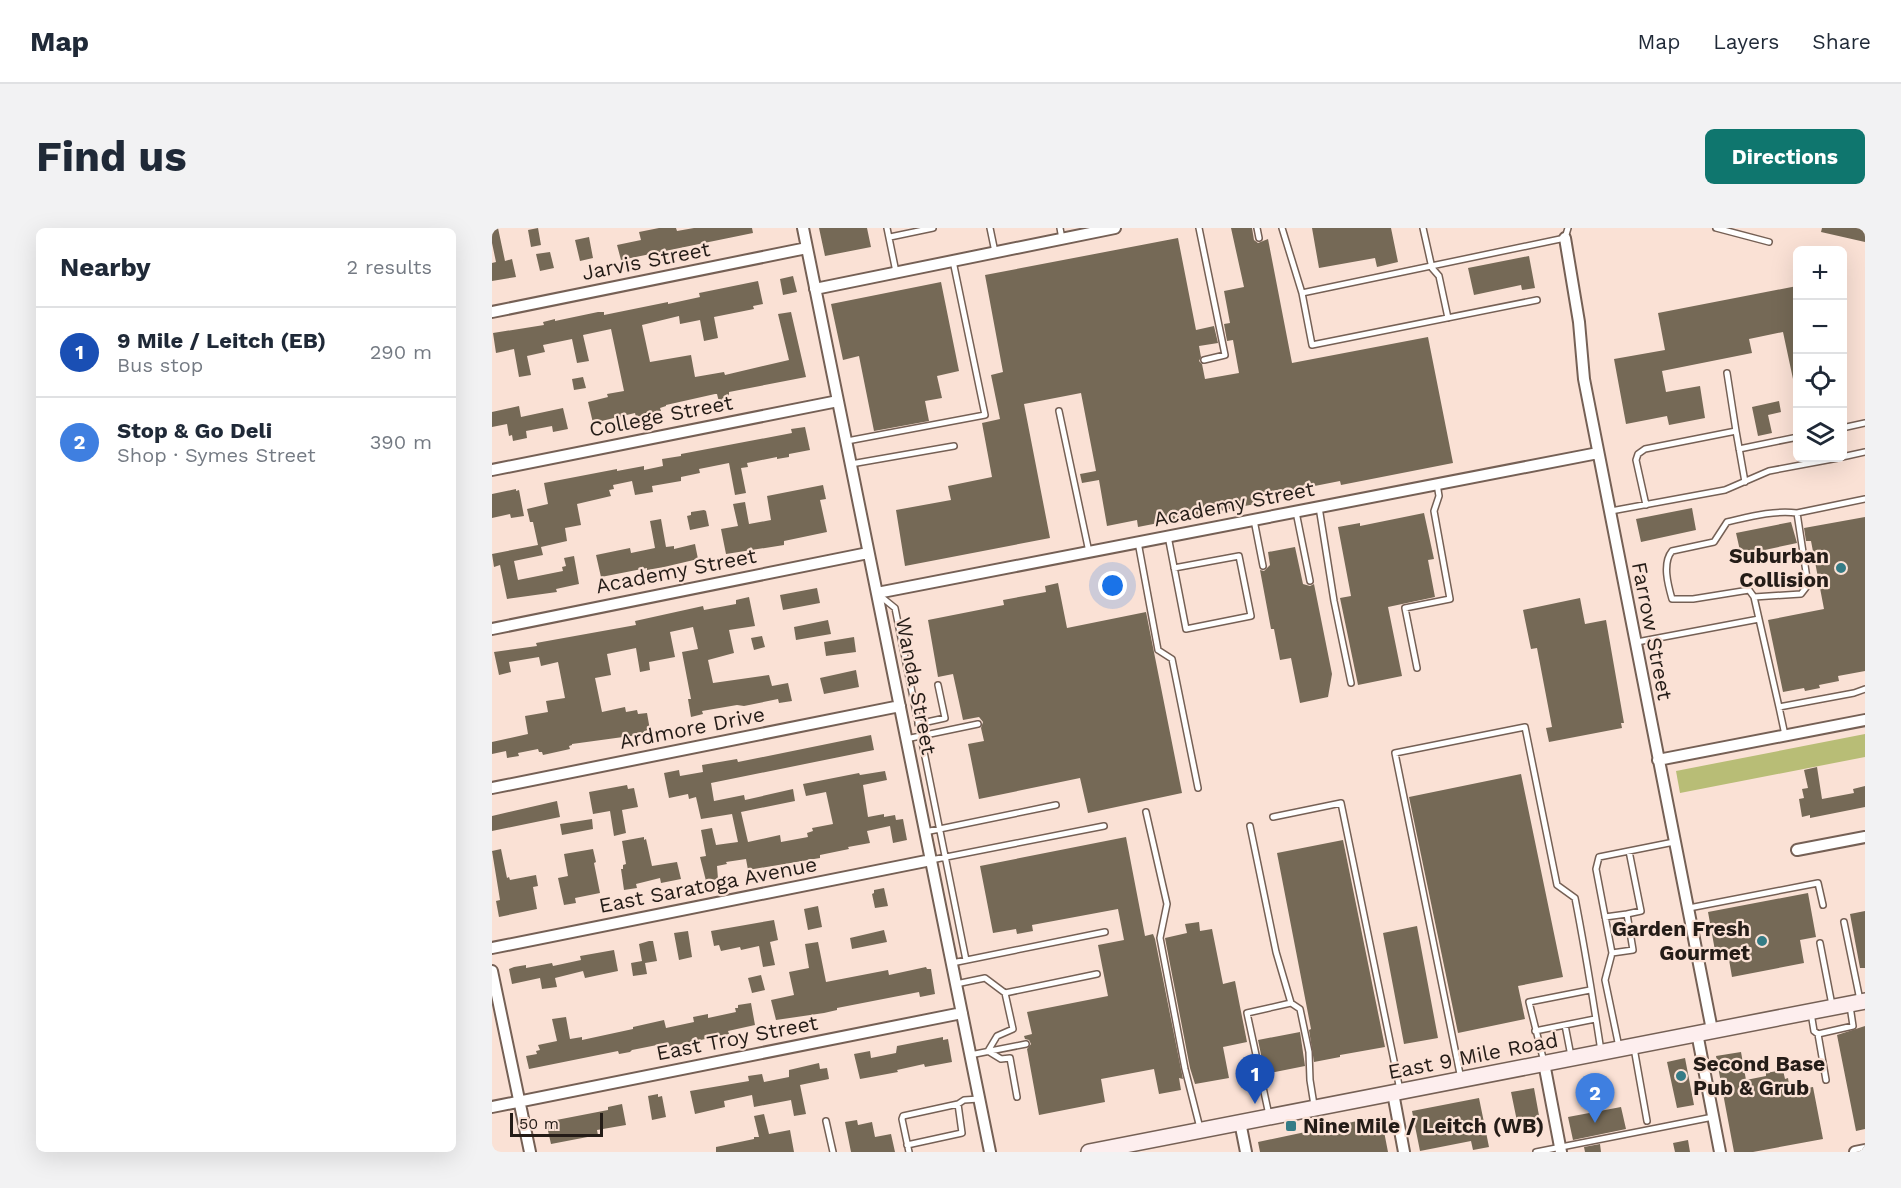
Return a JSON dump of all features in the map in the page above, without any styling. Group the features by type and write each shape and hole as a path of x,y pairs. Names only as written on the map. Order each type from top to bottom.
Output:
{"main road":[{"name":"East 9 Mile Road","path":"1089,1152 1858,1002"}],"street":[{"name":"Wanda Street","path":"803,228 990,1152"},
{"path":"815,288 995,252 1061,233 1115,228"},
{"name":"Farrow Street","path":"1566,233 1579,322 1584,379 1687,908 1719,1152"},
{"name":"Jarvis Street","path":"492,312 807,248"},
{"name":"College Street","path":"492,470 838,401"},
{"name":"Academy Street","path":"877,593 1598,453"},
{"name":"Academy Street","path":"492,629 868,553"},
{"name":"Ardmore Drive","path":"492,788 900,706"},
{"path":"1658,760 1865,720"},
{"path":"1797,850 1865,837"},
{"name":"East Saratoga Avenue","path":"492,948 931,860"},
{"path":"492,971 530,1152"},
{"name":"East Troy Street","path":"492,1107 962,1013"},
{"path":"1544,1063 1561,1150"},
{"path":"1397,1092 1404,1152"},
{"path":"1240,1122 1246,1152"},
{"path":"1855,1152 1865,1150"}],"lane":[{"path":"887,228 896,272"},
{"path":"890,237 914,230 933,228"},
{"path":"990,228 995,252"},
{"path":"1199,228 1225,355 1204,360"},
{"path":"1257,228 1259,238"},
{"path":"1282,228 1302,293 1312,345 1537,300"},
{"path":"1423,228 1432,268 1439,276 1448,318"},
{"path":"1716,228 1768,242"},
{"path":"1302,293 1432,268 1566,233"},
{"path":"846,442 985,416 953,261"},
{"path":"1727,373 1745,482"},
{"path":"1059,411 1089,552"},
{"path":"1847,427 1865,423"},
{"path":"1646,505 1636,460 1638,454 1645,449 1736,431"},
{"path":"1739,448 1793,438"},
{"path":"850,464 954,446"},
{"path":"1847,456 1865,452"},
{"path":"1609,511 1725,490 1769,471 1815,462"},
{"path":"1417,668 1405,608 1450,599 1434,511 1439,496 1437,484"},
{"path":"1785,735 1754,597 1749,590 1693,599 1672,598 1666,564 1668,556 1672,551 1714,542 1727,522 1765,514 1797,513 1865,499"},
{"path":"1319,507 1334,601 1352,683"},
{"path":"1296,512 1310,580"},
{"path":"1754,597 1801,594 1808,585 1797,513"},
{"path":"1253,520 1263,566"},
{"path":"1168,537 1174,568 1186,629 1251,616 1239,556 1174,568"},
{"path":"1138,542 1158,650 1172,659 1198,788"},
{"path":"877,593 895,609 966,960"},
{"path":"1635,642 1759,619"},
{"path":"918,724 945,718 938,685"},
{"path":"1779,707 1865,689"},
{"path":"906,739 978,724"},
{"path":"1461,1079 1395,753 1525,727 1557,885 1575,898 1590,975 1590,990 1601,1052"},
{"path":"1273,817 1341,803 1397,1092"},
{"path":"925,832 1056,806"},
{"path":"1146,812 1167,904 1160,938 1185,1069 1201,1130"},
{"path":"931,860 1104,825"},
{"path":"1250,826 1276,952 1291,1004"},
{"path":"1647,1121 1627,1047 1605,980 1612,953 1596,869 1599,857 1674,842"},
{"path":"1605,917 1641,911 1629,851"},
{"path":"1687,908 1818,883 1822,905"},
{"path":"1612,953 1633,950 1627,914"},
{"path":"1818,1035 1854,1026 1858,1002 1844,921"},
{"path":"952,963 1105,932"},
{"path":"1820,943 1832,1007"},
{"path":"1005,993 1097,974"},
{"path":"956,984 986,978 1005,993 1012,1029 997,1036 988,1051"},
{"path":"1544,1063 1529,1002 1590,990"},
{"path":"1269,1116 1247,1013 1291,1004 1300,1009 1310,1052 1310,1080 1314,1107"},
{"path":"1810,1011 1814,1032 1818,1035 1827,1080"},
{"path":"1535,1031 1596,1019"},
{"path":"1565,1025 1572,1058"},
{"path":"970,1055 1026,1044"},
{"path":"988,1051 1001,1059 1010,1058 1017,1097"},
{"path":"909,1152 902,1117 958,1104 964,1100 980,1099"},
{"path":"907,1145 962,1133 958,1104"},
{"path":"1536,1152 1561,1150 1713,1117"},
{"path":"826,1120 833,1152"}],"green space":[{"path":"1865,734 1865,757 1680,793 1676,771"}],"building":[{"path":"492,228 498,228 505,261 512,259 516,277 492,281 492,263 496,262"},
{"path":"538,228 541,245 531,247 528,230"},
{"path":"659,228 676,228 677,231 694,228 752,228 753,233 621,260 617,245 641,240 639,232"},
{"path":"819,228 867,228 871,247 825,256"},
{"path":"1231,228 1252,228 1254,240 1258,243 1268,239 1292,363 1428,337 1453,463 1341,485 1340,481 1254,498 1255,504 1138,527 1137,520 1107,526 1099,480 1082,483 1080,474 1096,471 1081,393 1024,404 1050,538 905,566 896,510 951,500 948,486 992,477 982,423 1000,419 991,375 1003,372 985,275 1178,238 1196,330 1214,326 1218,343 1199,346 1201,357 1199,361 1202,364 1205,379 1239,373 1233,340 1227,341 1224,324 1230,323 1224,291 1244,287"},
{"path":"1312,228 1391,228 1398,262 1377,267 1375,258 1319,268"},
{"path":"1822,228 1865,228 1865,242 1821,232"},
{"path":"589,237 593,258 580,261 575,240"},
{"path":"550,252 554,268 540,271 536,254"},
{"path":"1529,256 1535,288 1522,290 1521,285 1474,295 1468,268"},
{"path":"793,276 797,292 783,295 780,279"},
{"path":"758,281 763,304 753,306 754,309 714,317 718,338 704,341 700,320 680,324 679,316 642,325 650,362 691,355 695,377 724,372 725,375 789,360 778,314 791,312 806,377 729,392 729,400 719,402 715,394 666,405 660,408 661,411 636,417 635,413 593,423 588,402 608,397 607,394 624,391 611,329 583,335 589,361 577,363 572,339 543,345 545,352 527,356 531,375 519,377 514,349 496,353 493,333 544,325 543,322 555,319 555,321 598,312 604,312 604,315 668,302 668,304 700,297 699,293"},
{"path":"941,282 959,371 937,376 942,398 925,401 929,421 874,431 859,356 843,360 831,304"},
{"path":"1793,287 1793,379 1783,332 1749,339 1752,353 1662,371 1666,392 1700,386 1705,418 1669,425 1667,416 1626,424 1614,359 1665,350 1658,313"},
{"path":"583,377 586,388 574,390 572,379"},
{"path":"1779,401 1781,412 1768,415 1772,433 1758,436 1752,407"},
{"path":"519,406 521,417 563,408 568,429 553,432 552,426 526,431 527,438 513,441 512,435 509,436 507,424 492,427 492,412"},
{"path":"805,427 810,450 789,454 789,457 747,463 748,467 741,468 746,493 735,495 729,463 699,469 700,473 681,477 681,481 652,486 653,492 635,495 632,481 613,485 614,489 609,490 611,496 577,504 581,525 565,528 567,541 541,547 543,555 514,561 518,580 563,571 562,567 566,566 564,558 574,556 579,584 556,589 557,592 507,599 500,565 494,567 492,554 538,545 533,522 530,522 527,509 548,504 544,483 617,469 617,471 644,466 644,470 663,466 662,459 792,433 791,429"},
{"path":"823,485 826,499 820,500 827,532 784,541 784,545 726,554 721,529 738,526 733,504 745,502 749,524 771,520 767,496"},
{"path":"516,489 516,491 519,490 524,516 511,518 510,514 492,518 492,494"},
{"path":"1692,508 1696,530 1641,542 1636,519"},
{"path":"704,510 709,526 690,530 687,516 691,515 691,512"},
{"path":"1424,513 1434,559 1428,560 1435,597 1388,607 1402,676 1358,685 1340,598 1351,596 1338,527 1360,523 1360,526"},
{"name":"Suburban Collision","path":"1865,517 1865,671 1838,676 1839,681 1819,685 1820,688 1783,692 1768,620 1824,609 1811,541 1806,541 1804,528"},
{"path":"661,519 666,547 674,546 674,549 695,544 698,559 601,577 596,555 630,548 631,553 655,548 650,521"},
{"path":"1791,522 1797,543 1741,555 1736,533"},
{"path":"1295,547 1303,584 1310,586 1314,584 1332,674 1328,697 1300,703 1291,658 1280,660 1274,629 1271,629 1260,570 1264,571 1270,565 1268,552"},
{"path":"1058,583 1067,628 1146,612 1182,793 1088,813 1080,778 979,799 968,744 984,741 981,728 983,722 979,717 963,720 953,674 938,677 928,620 1004,605 1003,600 1046,592 1045,586"},
{"path":"817,588 820,603 783,610 780,595"},
{"path":"749,597 755,626 729,630 734,653 708,660 713,683 769,675 772,686 788,683 792,701 779,703 778,699 744,706 737,705 702,711 703,714 691,717 688,699 691,699 682,652 698,649 693,627 670,632 675,657 649,662 650,670 640,672 636,648 607,654 611,675 595,678 602,712 625,707 626,712 637,710 638,714 647,713 650,730 644,731 645,734 572,744 569,746 570,749 543,755 538,749 507,758 506,751 492,754 492,742 528,734 525,716 548,712 546,701 565,698 558,662 541,666 539,657 509,662 511,672 499,675 494,652 537,646 536,643 636,625 635,621 703,606 704,610 736,604 736,600"},
{"path":"1580,598 1585,624 1606,620 1624,723 1621,723 1622,728 1549,742 1546,728 1552,727 1537,648 1531,649 1523,610"},
{"path":"828,620 831,634 796,640 794,627"},
{"path":"762,636 765,647 754,650 751,638"},
{"path":"854,637 856,652 826,656 824,642"},
{"path":"856,670 859,687 824,694 820,678"},
{"path":"871,735 874,750 711,783 714,801 744,795 745,800 793,789 795,801 741,812 748,842 780,835 781,842 808,837 807,833 813,831 812,828 833,824 826,792 806,796 803,784 859,773 860,775 885,771 887,780 863,785 868,817 884,814 884,817 895,815 896,820 903,819 907,840 893,843 890,826 867,831 870,843 820,855 820,858 748,870 746,859 726,862 727,864 717,866 718,879 706,881 700,857 706,856 701,830 712,828 716,845 738,842 732,814 701,819 696,797 689,799 688,794 669,798 664,773 679,770 680,776 703,772 702,765 737,759 738,762"},
{"path":"1817,767 1822,799 1854,793 1853,789 1865,786 1865,807 1810,818 1810,815 1802,817 1799,799 1804,798 1802,789 1808,788 1804,770"},
{"path":"1521,774 1563,977 1518,986 1525,1019 1458,1033 1409,797"},
{"path":"627,785 628,789 634,788 638,807 622,810 626,833 614,836 610,811 593,814 589,792"},
{"path":"557,801 560,817 492,831 492,816"},
{"path":"592,819 593,829 562,835 560,824"},
{"path":"644,837 652,866 677,862 681,879 661,883 660,878 636,884 637,888 624,890 621,869 626,864 622,841"},
{"path":"1126,837 1145,936 1153,934 1155,939 1183,1079 1179,1078 1181,1090 1159,1094 1154,1069 1101,1079 1105,1102 1039,1115 1027,1049 1031,1044 1024,1036 1032,1034 1027,1012 1108,996 1098,945 1124,940 1118,909 1032,925 1033,931 1017,934 1016,929 993,933 980,866"},
{"path":"1343,840 1385,1047 1314,1062 1309,1030 1311,1029 1277,853"},
{"path":"501,849 507,878 509,877 510,880 536,875 538,886 533,887 537,909 499,917 496,901 500,900 492,851"},
{"path":"593,849 600,893 575,898 576,903 564,905 558,878 568,876 564,854"},
{"path":"884,888 888,906 875,908 872,894 874,890"},
{"path":"1808,893 1816,937 1800,940 1804,963 1732,977 1728,954 1716,956 1708,912"},
{"path":"818,906 822,927 808,930 804,909"},
{"path":"1865,911 1865,968 1860,968 1850,914"},
{"path":"774,920 778,940 770,942 775,965 763,967 759,946 721,951 719,945 714,946 711,931"},
{"path":"1199,922 1200,931 1212,929 1223,984 1235,981 1247,1042 1223,1047 1229,1078 1195,1084 1165,938 1187,933 1185,924"},
{"path":"1417,926 1438,1038 1404,1044 1383,933"},
{"path":"884,930 887,942 852,949 850,938"},
{"path":"688,931 692,957 679,960 674,933"},
{"path":"653,941 657,961 645,963 647,974 633,976 631,963 642,961 639,944"},
{"path":"818,942 826,982 888,970 889,975 926,967 931,969 935,994 920,997 919,992 837,1008 837,1010 824,1013 776,1020 771,1000 794,995 789,972 809,968 805,944"},
{"path":"614,950 618,971 585,978 583,971 555,978 557,987 542,989 540,978 512,984 509,969 514,967 526,965 526,968 552,963 553,966 581,960 580,956"},
{"path":"761,975 765,990 752,993 748,978"},
{"path":"751,1003 755,1025 728,1031 729,1034 658,1049 657,1045 619,1054 618,1051 529,1069 526,1056 537,1054 536,1051 540,1050 538,1045 557,1041 552,1019 566,1017 570,1039 582,1037 582,1040 664,1020 666,1028 694,1022 693,1017 708,1014 708,1018 736,1012 735,1008 738,1008 738,1005"},
{"path":"1865,1026 1865,1129 1856,1131 1837,1035"},
{"path":"1300,1032 1305,1066 1265,1074 1258,1040"},
{"path":"943,1037 943,1040 948,1039 952,1062 925,1067 924,1064 897,1070 898,1072 860,1079 854,1054 870,1051 871,1058 896,1053 897,1046"},
{"path":"1741,1052 1746,1080 1783,1070 1785,1079 1788,1078 1790,1091 1813,1087 1823,1139 1753,1152 1734,1152 1716,1056"},
{"path":"1685,1058 1694,1105 1677,1108 1667,1062"},
{"path":"819,1063 820,1069 827,1068 829,1079 800,1085 806,1114 794,1116 791,1100 754,1107 752,1095 724,1101 725,1107 695,1114 690,1091 749,1081 748,1076 762,1074 764,1082 789,1077 789,1070"},
{"path":"1534,1088 1540,1121 1518,1126 1511,1092"},
{"path":"658,1094 658,1097 662,1096 666,1117 652,1120 648,1096"},
{"path":"1479,1098 1489,1147 1473,1150 1471,1141 1420,1151 1412,1111"},
{"path":"622,1104 626,1125 597,1130 598,1135 551,1144 546,1122 608,1110 608,1107"},
{"path":"1621,1107 1626,1129 1573,1140 1568,1117"},
{"path":"764,1114 769,1134 790,1130 794,1152 716,1152 716,1147 759,1137 754,1116"},
{"path":"1381,1116 1388,1152 1260,1152 1258,1142"},
{"path":"857,1120 858,1125 872,1122 875,1137 891,1134 895,1152 851,1152 845,1122"},
{"path":"1688,1140 1690,1152 1675,1152 1673,1143"},
{"path":"1600,1144 1601,1152 1585,1152 1584,1147"}],"place":[{"name":"Suburban Collision","path":"1841,568"},
{"name":"Garden Fresh Gourmet","path":"1762,941"},
{"name":"Second Base Pub & Grub","path":"1681,1076"},
{"name":"9 Mile / Leitch (EB)","path":"1255,1104"},
{"name":"Stop & Go Deli","path":"1595,1123"},
{"name":"Nine Mile / Leitch (WB)","path":"1291,1126"}]}
